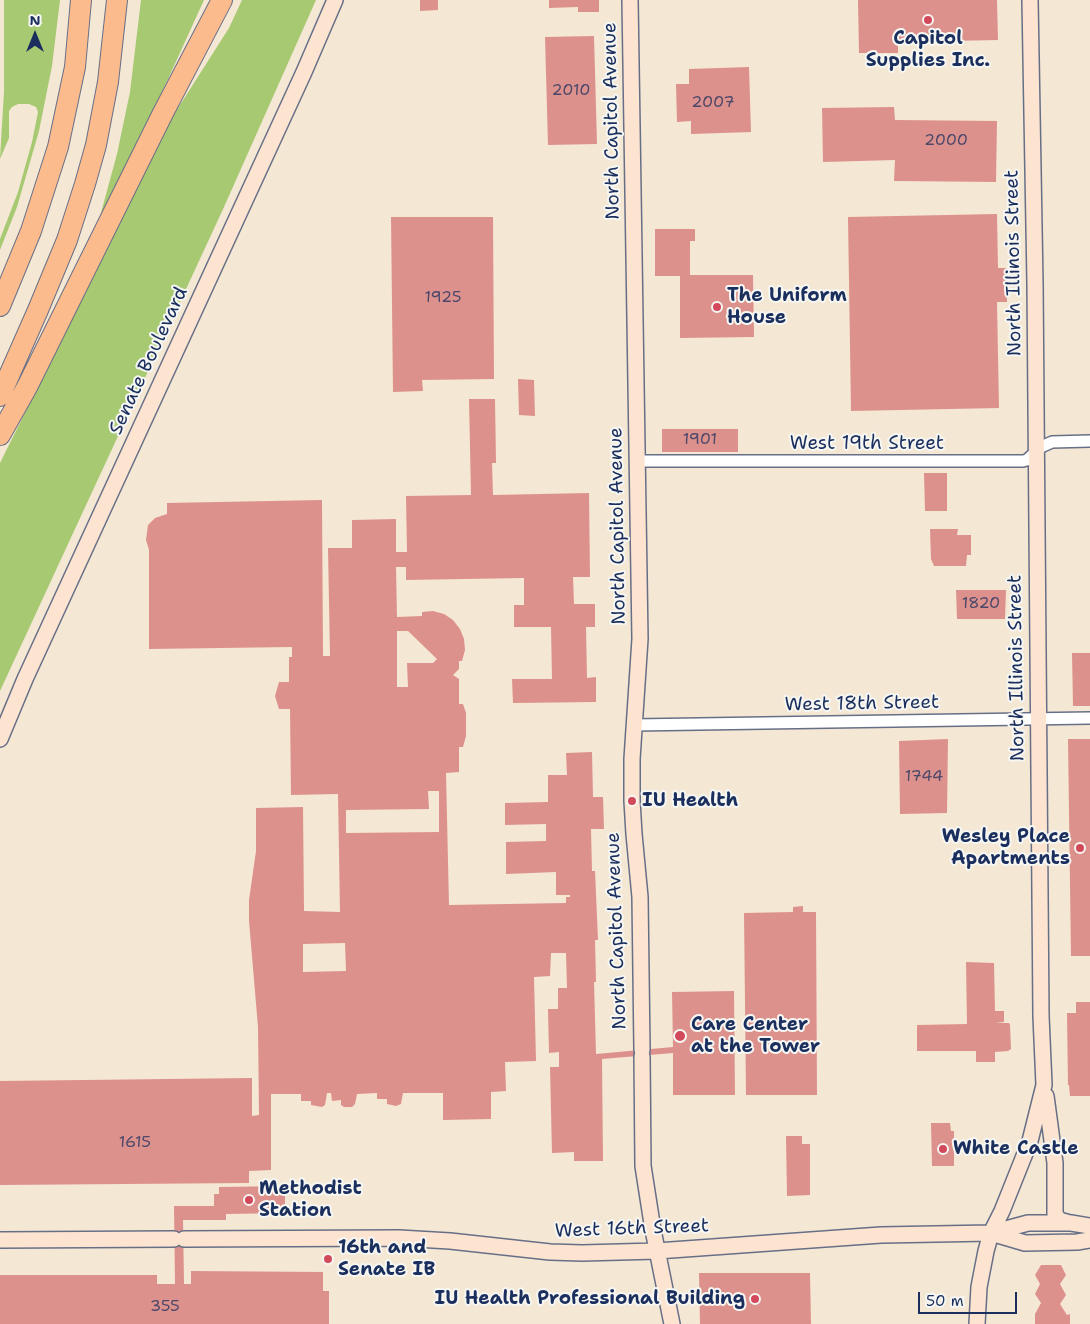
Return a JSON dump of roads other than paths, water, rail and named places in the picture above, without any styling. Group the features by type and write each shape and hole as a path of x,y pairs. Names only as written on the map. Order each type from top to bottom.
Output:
{"highway":[{"path":"0,306 31,231 60,140 75,67 82,0"},
{"path":"0,396 55,270 85,184 96,145 105,99 117,0"},
{"path":"0,434 28,387 163,113 222,0"}],"main road":[{"name":"Senate Boulevard","path":"0,739 25,679 304,72 335,0"},
{"name":"North Capitol Avenue","path":"630,0 640,639 634,725 632,801 640,897 643,1166 657,1251 672,1324"},
{"name":"North Illinois Street","path":"977,1324 981,1276 991,1233 1002,1212 1030,1141 1044,1084 1041,1016 1030,0"},
{"path":"1044,1084 1055,1163 1055,1214 1059,1220 1071,1223"},
{"name":"West 16th Street","path":"0,1240 399,1238 570,1253 657,1251 881,1235 991,1233 1028,1223 1071,1223 1090,1226"},
{"name":"West 16th Street","path":"991,1233 1025,1243 1090,1240"}],"street":[{"name":"West 19th Street","path":"637,461 1023,461 1046,443 1090,441"},
{"name":"West 18th Street","path":"634,725 1090,718"}],"place":[{"name":"Capitol Supplies Inc.","path":"928,20"},
{"name":"The Uniform House","path":"717,307"},
{"name":"IU Health","path":"632,801"},
{"name":"Wesley Place Apartments","path":"1080,848"},
{"name":"Care Center at the Tower","path":"680,1036"},
{"name":"White Castle","path":"943,1149"},
{"name":"Methodist Station","path":"249,1200"},
{"name":"16th and Senate IB","path":"328,1259"},
{"name":"IU Health Professional Building","path":"755,1299"}]}
